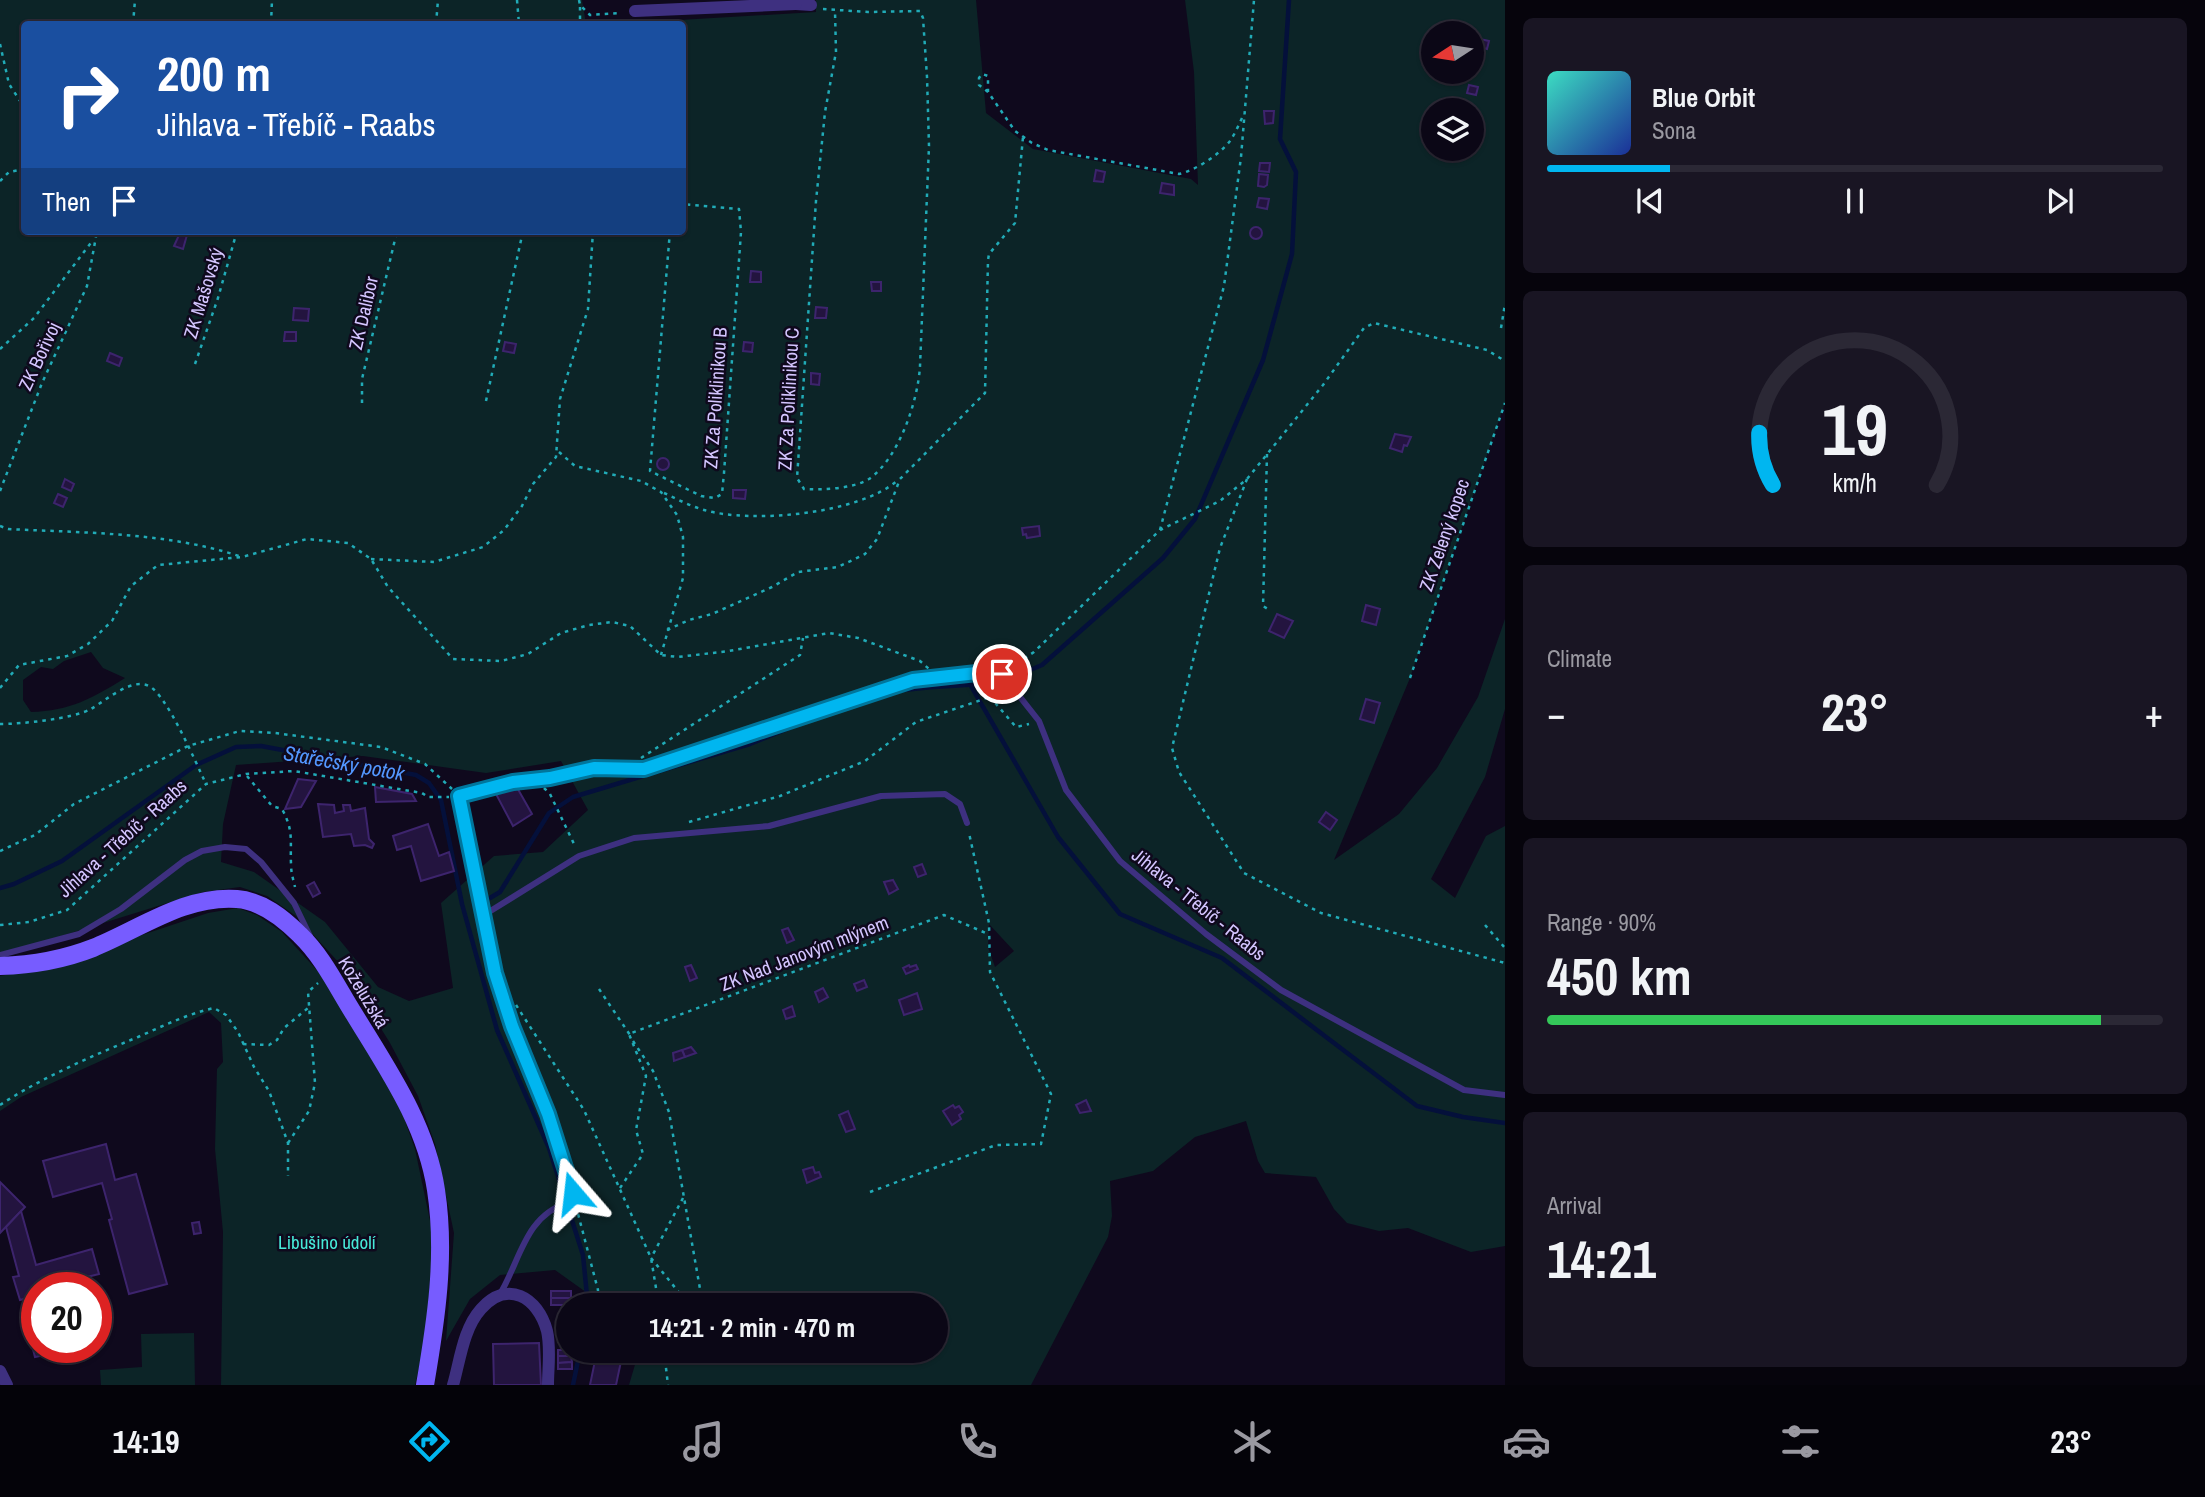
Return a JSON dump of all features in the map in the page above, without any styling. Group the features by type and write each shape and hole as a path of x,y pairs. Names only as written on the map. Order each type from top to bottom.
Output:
{"main road":[{"name":"Koželužská","path":"0,966 44,961 81,952 178,908 205,901 247,900 262,906 289,925 311,947 330,975 407,1103 421,1131 432,1168 439,1213 439,1262 436,1315 425,1385"}],"street":[{"path":"635,11 654,5 796,2 815,6"},
{"path":"453,1385 468,1332 480,1310 500,1294 512,1293 527,1300 542,1315 548,1335 548,1385"},
{"path":"0,1371 7,1385"}],"lane":[{"path":"500,1294 530,1231 541,1218 566,1203 573,1193 548,1114 512,1026 495,973 459,796 513,782 594,768 644,769 913,680 986,672 1002,674"},
{"name":"Jihlava - Třebíč - Raabs","path":"1002,674 1039,721 1066,790 1120,861 1206,934 1281,990 1464,1090 1505,1095"},
{"path":"484,915 579,856 634,838 769,826 881,796 945,794 960,804 967,823"},
{"path":"0,955 79,934 121,909 185,860 202,851 225,847 246,849 261,862 294,903 330,975"}],"path":[{"path":"133,21 135,0"},
{"path":"271,21 272,0"},
{"path":"436,21 438,0"},
{"path":"517,0 519,21"},
{"path":"1160,530 1224,286 1233,226 1254,0"},
{"path":"580,2 590,15 604,16 635,11"},
{"path":"580,2 580,21"},
{"name":"ZK Za Poliklinikou C","path":"815,6 835,10 920,11 923,19 929,132 918,390 899,444 871,477 860,483 817,490 804,489 797,478 825,112 836,52 835,10"},
{"path":"0,44 9,84 21,102"},
{"path":"988,92 988,76 982,74 979,85 988,92 1015,131 1048,150 1179,174 1189,172 1230,140 1244,113"},
{"path":"557,451 575,466 642,481 704,510 738,515 793,515 865,500 886,491 985,393 988,260 989,254 1015,223 1023,137"},
{"path":"0,181 9,172 21,170"},
{"name":"ZK Za Poliklinikou B","path":"670,235 650,471 701,496 715,498 722,494 724,473 740,220 738,209 686,204"},
{"name":"ZK Mašovský","path":"195,364 218,299 236,235"},
{"name":"ZK Dalibor","path":"362,403 362,379 396,235"},
{"path":"486,401 522,235"},
{"path":"371,559 434,562 483,547 503,530 522,506 533,484 556,457 560,399 588,309 593,235"},
{"path":"0,349 34,318 95,237"},
{"name":"ZK Bořivoj","path":"0,491 42,383 87,285 95,237"},
{"path":"1501,328 1505,304"},
{"path":"1002,674 1034,652 1160,530 1220,501 1247,479 1323,385 1364,328 1374,323 1487,350 1505,361"},
{"name":"ZK Zelený kopec","path":"1410,678 1505,402"},
{"path":"1267,454 1263,606 1271,611"},
{"path":"667,631 772,587 798,572 838,567 865,555 877,539 900,479"},
{"path":"1247,479 1220,548 1172,748 1179,772 1244,873 1321,913 1505,962"},
{"path":"661,492 677,515 683,537 684,558 683,578 661,654"},
{"path":"0,526 8,529 136,536 218,549 242,557"},
{"path":"0,688 19,665 67,656 88,644 112,621 131,586 158,565 242,557 307,539 348,543 371,559 388,587 453,659 501,661 528,654 561,633 612,622 630,626 661,654 678,657 829,633 858,638 920,662 939,677"},
{"path":"624,769 800,655 803,638"},
{"path":"986,672 990,697 1016,727 1039,721"},
{"path":"0,723 30,723 88,711 131,686 142,684 156,690 167,706 206,784"},
{"path":"687,822 780,796 865,761 916,722 990,697"},
{"path":"0,851 35,835 74,804 188,746 240,730 381,747 425,764 459,796"},
{"name":"Jihlava - Třebíč - Raabs","path":"0,925 29,922 67,910 206,784 246,775 294,771 422,793 428,797 459,796"},
{"path":"246,775 272,806 282,809 290,823 290,865 295,890"},
{"path":"534,780 550,794 579,856"},
{"path":"870,1192 996,1145 1041,1144 1051,1094 990,972 989,923 967,823"},
{"name":"ZK Nad Janovým mlýnem","path":"629,1034 944,915 988,934"},
{"path":"1485,925 1505,948"},
{"path":"288,1143 309,1111 315,1083 308,992 330,975"},
{"path":"599,989 653,1071 669,1112 701,1293"},
{"path":"510,996 584,1110 651,1258 657,1293"},
{"path":"0,1105 18,1093 98,1054 214,1007 226,1016 238,1032 269,1091 288,1143 288,1176"},
{"path":"243,1044 269,1045 277,1040 284,1028 308,1009"},
{"path":"620,1188 643,1154 636,1130 646,1076 629,1034"},
{"path":"573,1193 598,1293"},
{"path":"651,1258 684,1196"},
{"path":"651,1258 679,1293"},
{"path":"665,1363 668,1385"}],"green space":[{"path":"0,0 582,0 586,21 21,21 21,235 686,235 686,21 663,21 816,12 816,0 976,0 986,113 1033,149 1191,179 1198,185 1194,72 1185,0 1505,0 1505,403 1410,678 1334,860 1399,814 1437,768 1478,697 1505,619 1505,709 1485,777 1431,879 1455,898 1486,836 1505,826 1505,1246 1471,1252 1408,1228 1379,1231 1347,1223 1334,1209 1316,1177 1265,1173 1258,1161 1246,1121 1195,1137 1153,1171 1110,1181 1112,1216 1108,1237 1031,1385 629,1385 635,1363 948,1363 948,1293 587,1293 555,1270 500,1275 470,1299 446,1341 454,1233 435,1144 418,1096 390,1043 342,966 296,916 267,896 240,887 203,892 0,955","holes":["91,652 103,668 125,678 81,702 58,709 31,712 23,700 23,680 41,667 53,669 64,661","363,756 486,773 561,761 588,810 543,852 494,856 441,903 453,988 409,1001 378,987 325,922 254,872 221,862 223,824 236,765","989,924 1014,951 995,967 988,947"]},
{"name":"Libušino údolí","path":"238,908 257,915 282,932 325,979 399,1104 415,1149 433,1235 426,1338 415,1385 221,1385 223,1232 215,1149 217,1069 223,1062 221,1023 209,1012 21,1097 0,1111 0,976 46,967 208,913"},
{"path":"194,1333 195,1385 101,1385 100,1370 142,1367 141,1334"}],"building":[{"path":"1484,40 1489,41 1487,49 1484,48"},
{"path":"1469,85 1478,87 1476,95 1467,93"},
{"path":"1264,111 1274,111 1273,123 1265,124"},
{"path":"1260,163 1270,163 1269,172 1259,171"},
{"path":"1096,170 1105,172 1103,182 1094,181"},
{"path":"1259,174 1268,175 1267,185 1264,187 1258,186"},
{"path":"1162,183 1174,185 1174,195 1160,193"},
{"path":"1259,198 1269,199 1267,209 1257,207"},
{"path":"1256,227 1262,233 1256,239 1250,233"},
{"path":"179,235 187,235 183,249 174,246"},
{"path":"751,271 761,272 761,282 750,282"},
{"path":"871,282 881,282 881,291 872,291"},
{"path":"816,307 827,308 826,318 815,318"},
{"path":"294,308 309,309 308,321 293,320"},
{"path":"285,332 296,332 296,341 284,341"},
{"path":"505,342 516,344 514,353 503,351"},
{"path":"744,342 753,343 752,352 743,351"},
{"path":"110,353 122,358 119,366 107,361"},
{"path":"811,373 820,374 819,385 811,384"},
{"path":"1395,434 1411,437 1402,452 1390,448"},
{"path":"663,458 669,464 663,470 657,464"},
{"path":"65,479 74,484 71,491 62,487"},
{"path":"733,490 746,490 745,499 733,498"},
{"path":"58,494 67,498 63,507 54,503"},
{"path":"1039,526 1040,536 1027,538 1026,534 1023,535 1022,528"},
{"path":"1366,605 1380,609 1376,625 1362,621"},
{"path":"1277,614 1293,621 1284,638 1269,631"},
{"path":"1366,699 1380,703 1374,723 1360,719"},
{"path":"298,779 316,781 301,807 285,809"},
{"path":"515,784 532,814 513,826 496,794"},
{"path":"375,787 412,794 416,801 376,802"},
{"path":"318,804 334,805 335,813 344,811 343,805 350,805 351,811 365,808 369,839 374,844 372,848 365,845 354,846 351,834 323,837"},
{"path":"1326,812 1337,820 1330,830 1319,822"},
{"path":"428,824 439,856 449,852 454,871 421,881 411,846 397,850 393,836"},
{"path":"922,864 926,874 918,877 914,867"},
{"path":"893,880 898,889 889,894 884,882"},
{"path":"314,882 320,893 313,897 307,886"},
{"path":"788,928 794,940 787,943 782,930"},
{"path":"691,965 697,978 690,981 685,967"},
{"path":"916,965 918,969 906,974 903,968"},
{"path":"864,980 867,987 857,991 854,984"},
{"path":"823,988 828,997 819,1002 815,992"},
{"path":"917,993 922,1009 904,1015 899,1000"},
{"path":"792,1006 795,1016 786,1019 783,1010"},
{"path":"691,1047 696,1053 685,1057 682,1050"},
{"path":"682,1050 685,1057 674,1061 673,1053"},
{"path":"1086,1100 1091,1111 1080,1113 1076,1105"},
{"path":"953,1105 955,1108 959,1106 963,1112 959,1115 961,1119 952,1125 943,1111"},
{"path":"848,1111 855,1129 846,1132 839,1115"},
{"path":"106,1144 115,1180 136,1174 167,1284 129,1294 102,1183 53,1197 43,1161"},
{"path":"813,1167 815,1173 819,1172 821,1177 807,1183 803,1170"},
{"path":"0,1182 25,1207 0,1233"},
{"path":"21,1211 36,1265 92,1249 98,1272 21,1272 20,1300 13,1277 19,1276 6,1227"},
{"path":"199,1222 201,1233 194,1234 192,1223"},
{"path":"551,1291 571,1291 556,1293 556,1298 551,1298"},
{"path":"551,1298 556,1298 556,1305 551,1305"},
{"path":"539,1343 541,1385 494,1385 493,1344"},
{"path":"558,1363 572,1363 572,1369 558,1369"},
{"path":"595,1363 621,1363 616,1385 590,1385"}],"waterway":[{"path":"1018,675 1042,665 1163,558 1195,519 1263,360 1292,254 1296,172 1280,139 1289,0"},
{"path":"880,694 1001,682"},
{"path":"971,686 1058,837 1120,914 1222,958 1417,1106 1505,1123"},
{"path":"490,898 500,892 549,813 573,797 750,744 849,704"},
{"name":"Stařečský potok","path":"0,888 62,861 196,765 236,747 261,746 416,775 429,783 441,800 462,904 497,1030 549,1148 583,1255 587,1293"},
{"name":"Stařečský potok","path":"573,1385 578,1363"}],"route":[{"path":"573,1193 548,1114 512,1026 495,973 459,796 513,782 550,778 594,768 644,769 913,680 986,672 1002,674"}]}
